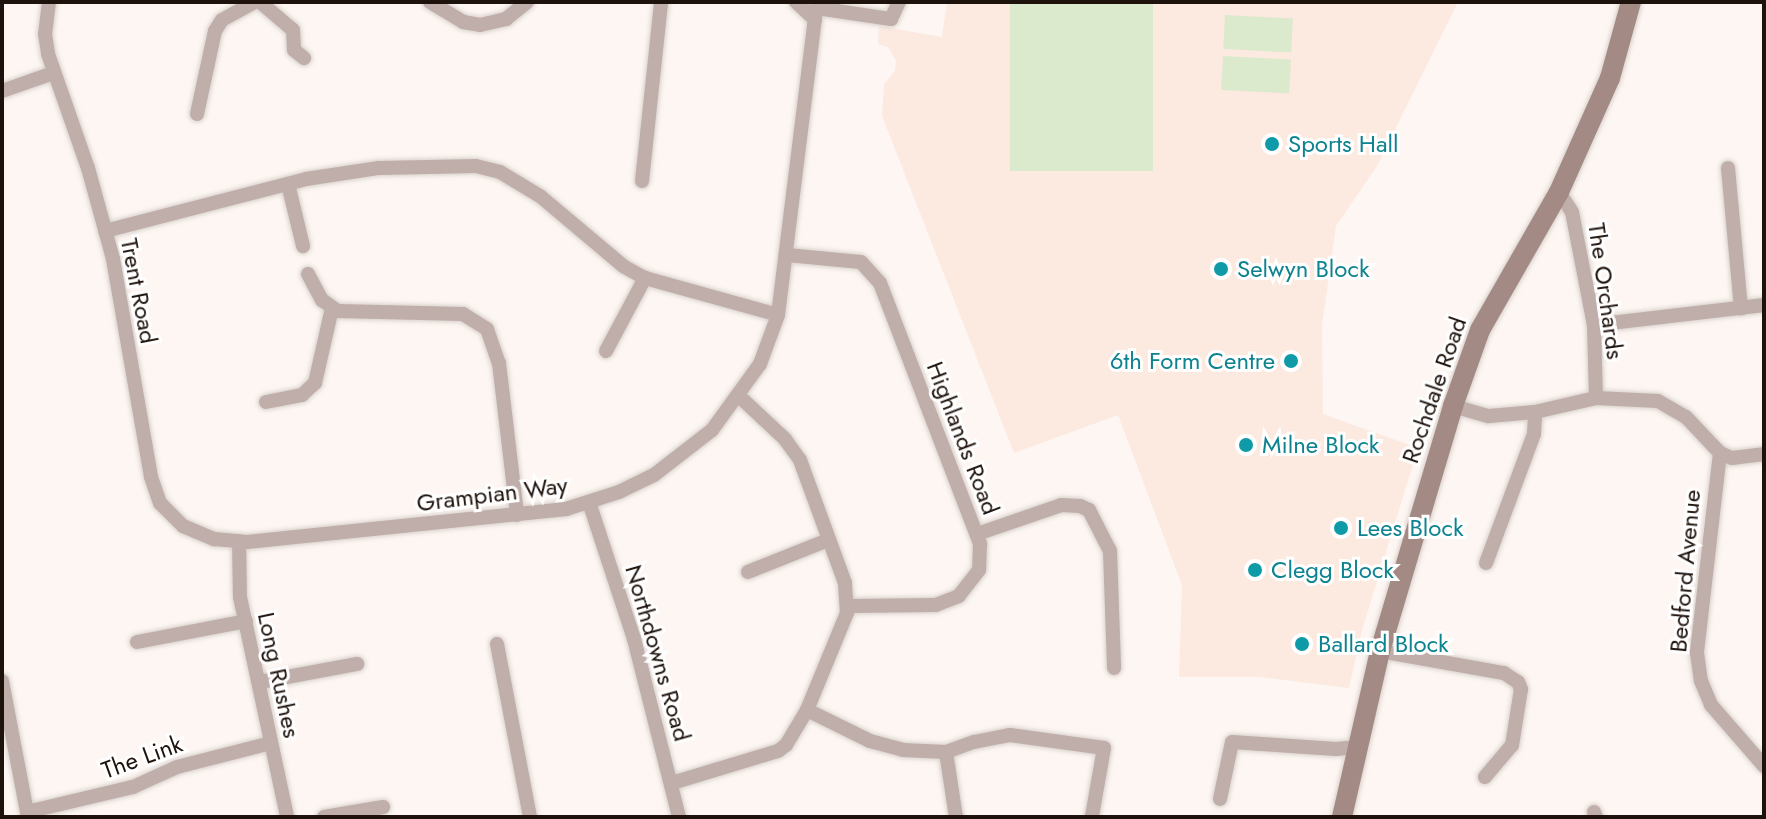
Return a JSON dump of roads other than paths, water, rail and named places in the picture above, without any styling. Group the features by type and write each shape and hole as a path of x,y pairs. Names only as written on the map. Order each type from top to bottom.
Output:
{"main road":[{"name":"Rochdale Road","path":"1342,817 1380,651 1453,406 1480,330 1559,192 1610,78 1631,2"}],"street":[{"name":"Trent Road","path":"49,2 45,34 53,73 88,168 105,231 151,477 160,503 183,526 214,539 239,541"},
{"path":"197,114 215,31 222,20 257,2 293,30 294,50 304,58"},
{"path":"430,2 463,22 480,25 506,19 527,2"},
{"path":"642,181 661,2"},
{"path":"796,2 816,10 891,19 899,2"},
{"name":"Grampian Way","path":"239,541 517,515 589,502 654,475 712,430 740,397 760,364 778,315 816,10"},
{"path":"2,91 53,73"},
{"path":"105,231 288,184 379,168 476,166 500,172 540,196 623,266 645,278 778,315"},
{"path":"1728,168 1741,308"},
{"path":"288,184 303,246"},
{"name":"The Orchards","path":"1559,192 1572,212 1594,325 1596,398"},
{"name":"Highlands Road","path":"787,255 861,262 880,283 977,534 979,570 959,596 936,605 848,606"},
{"path":"308,274 322,300 338,311 463,314 487,329 499,363 517,515"},
{"path":"606,351 645,278"},
{"path":"1594,325 1764,305"},
{"path":"266,402 302,395 315,383 332,308"},
{"path":"672,783 778,751 793,738 848,606 845,583 800,460 785,439 740,397"},
{"path":"1453,406 1489,416 1535,412 1596,398 1658,401 1686,417 1720,453 1732,458 1764,454"},
{"path":"1486,563 1534,434 1535,412"},
{"name":"Bedford Avenue","path":"1720,453 1697,653 1701,681 1711,705 1764,766"},
{"name":"Northdowns Road","path":"589,502 634,639 679,817"},
{"path":"977,534 1061,505 1089,510 1110,551 1114,668"},
{"path":"748,572 828,540"},
{"name":"Long Rushes","path":"239,541 240,597 287,817"},
{"path":"137,642 246,621"},
{"path":"497,644 530,817"},
{"path":"1380,651 1504,673 1518,682 1521,689 1512,745 1485,777"},
{"path":"260,682 357,664"},
{"path":"2,681 28,814"},
{"path":"807,710 870,741 903,750 946,752 1010,735 1104,748 1092,816"},
{"path":"1220,799 1232,742 1336,749 1359,747"},
{"name":"The Link","path":"28,814 133,787 177,767 271,743"},
{"path":"946,752 956,817"},
{"path":"324,817 383,807"}],"place":[{"name":"Sports Hall","path":"1272,144"},
{"name":"Selwyn Block","path":"1221,269"},
{"name":"6th Form Centre","path":"1291,361"},
{"name":"Milne Block","path":"1246,445"},
{"name":"Lees Block","path":"1341,528"},
{"name":"Clegg Block","path":"1255,570"},
{"name":"Ballard Block","path":"1302,644"}]}
